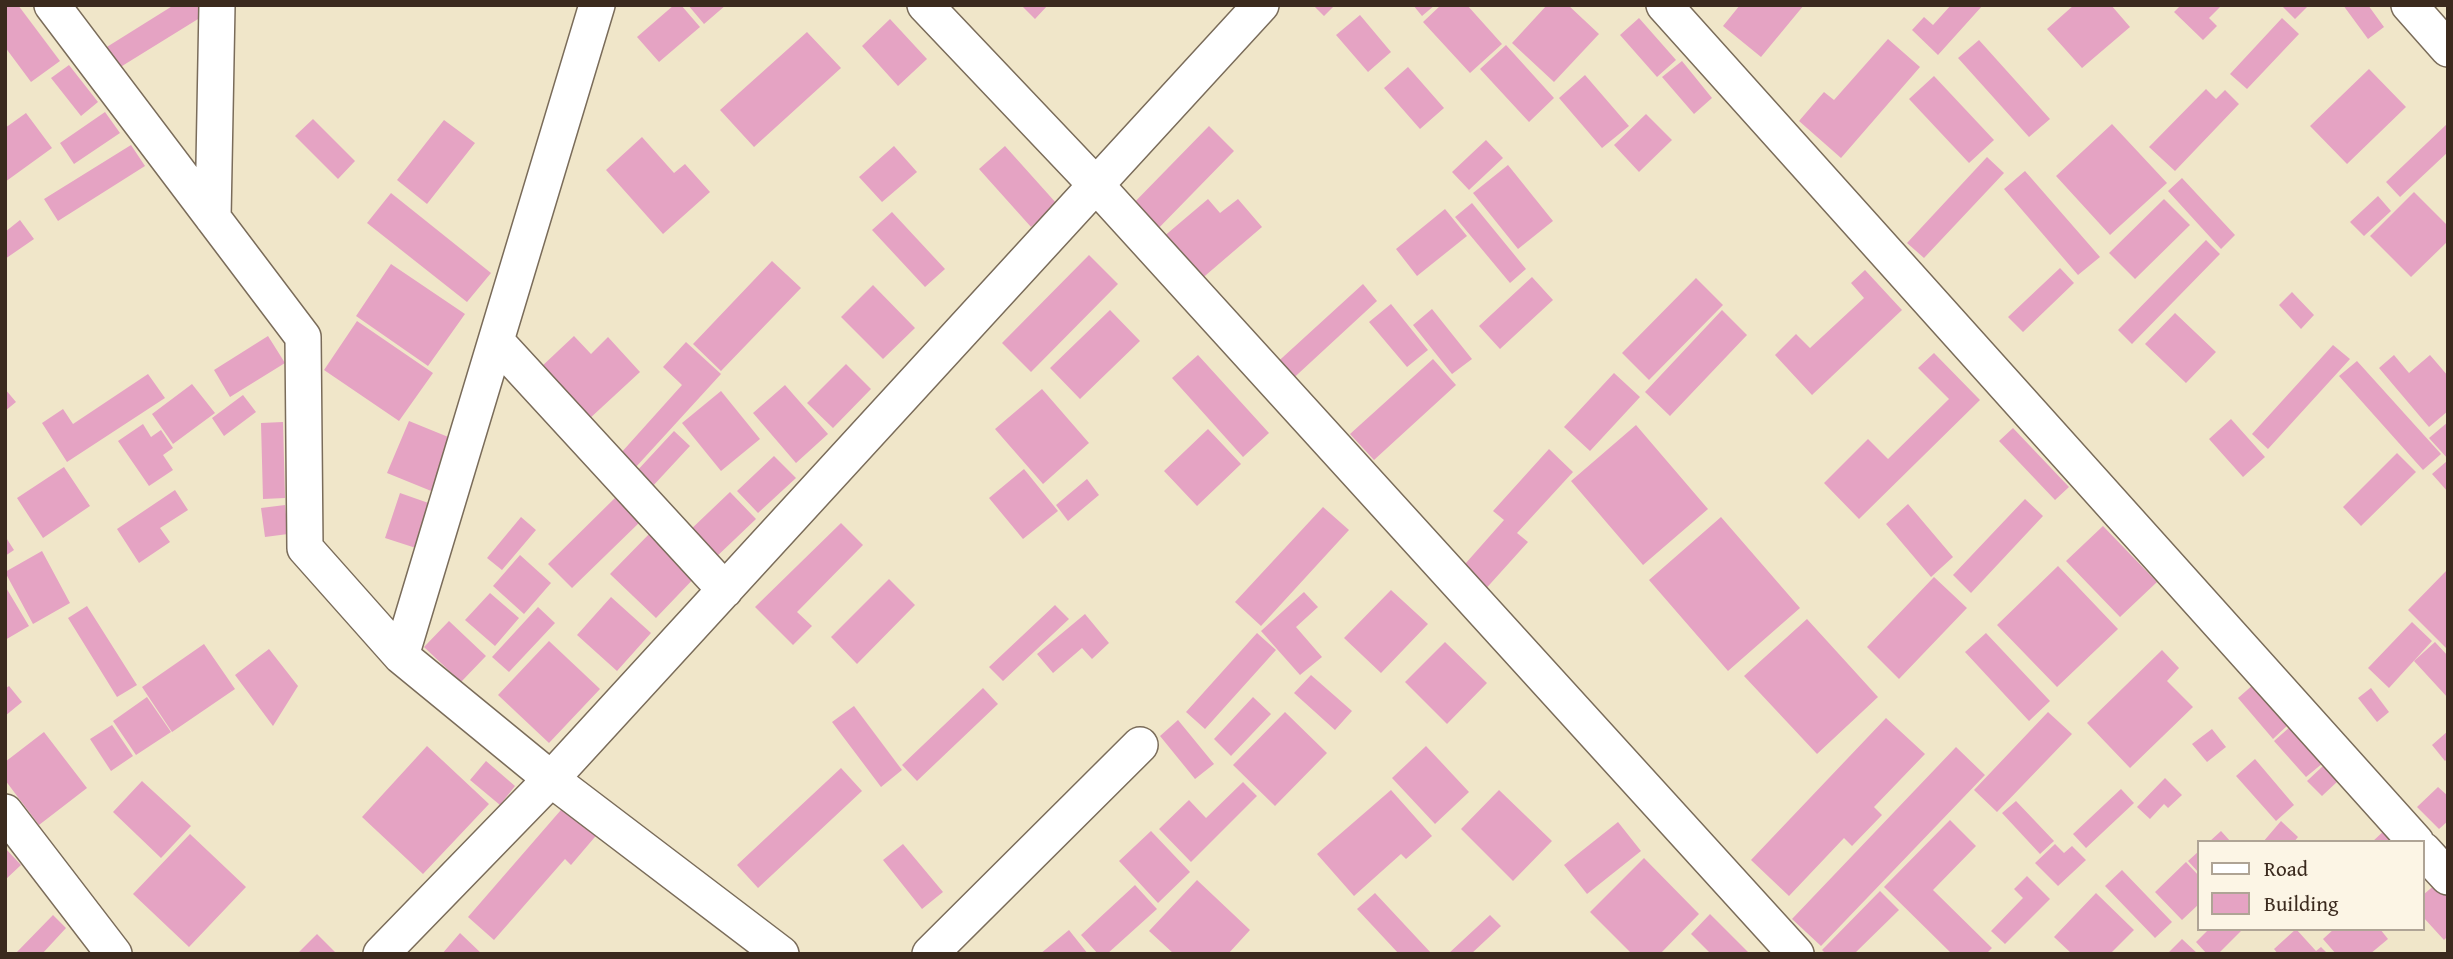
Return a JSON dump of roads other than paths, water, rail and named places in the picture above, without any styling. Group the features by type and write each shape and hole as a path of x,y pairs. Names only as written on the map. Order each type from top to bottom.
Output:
{"street":[{"path":"52,5 303,337 304,548 401,656 551,779 781,954"},
{"path":"214,218 216,5"},
{"path":"401,656 597,5"},
{"path":"925,5 1096,185 1796,954"},
{"path":"381,954 551,779 1261,5"},
{"path":"1664,5 2414,840"},
{"path":"2409,5 2448,49"},
{"path":"496,341 725,590"},
{"path":"930,954 1140,744"},
{"path":"5,812 114,954"},
{"path":"2425,852 2448,877"}]}
